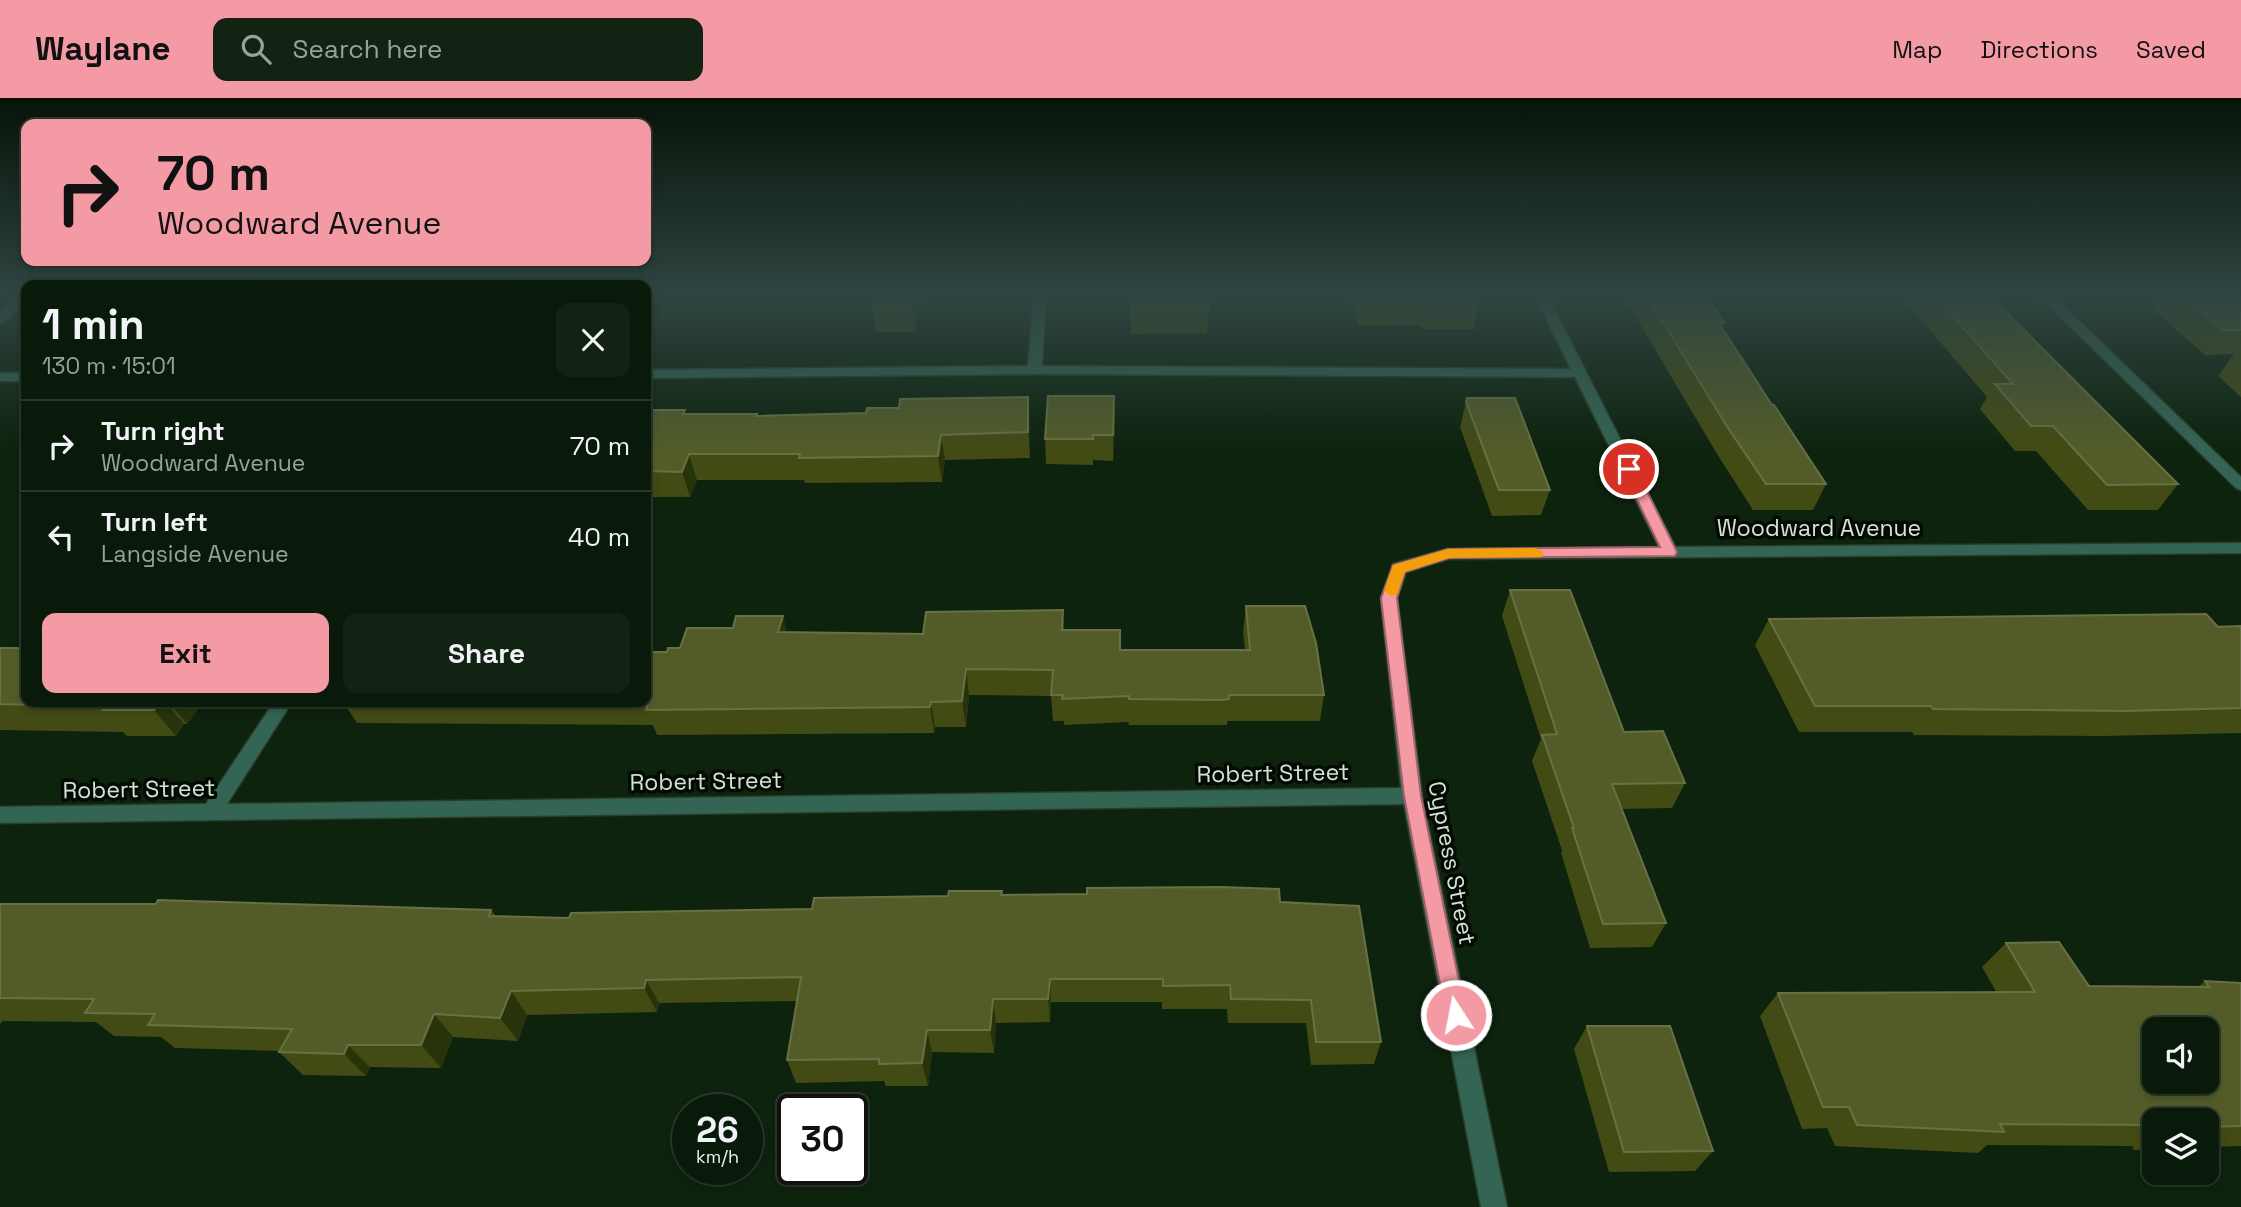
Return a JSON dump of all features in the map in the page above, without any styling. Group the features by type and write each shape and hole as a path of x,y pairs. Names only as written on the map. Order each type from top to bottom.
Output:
{"street":[{"path":"1035,370 1037,347"},
{"path":"1566,347 1670,552"},
{"path":"2098,347 2241,485"},
{"path":"651,374 1035,370 1579,373"},
{"path":"0,377 21,377"},
{"name":"Woodward Avenue","path":"1399,568 1448,554 2241,548"},
{"name":"Cypress Street","path":"1399,568 1389,598 1412,796 1494,1207"},
{"path":"211,813 279,707"},
{"name":"Robert Street","path":"0,815 1412,796"}],"building":[{"path":"1678,347 1734,347 1826,484 1766,484"},
{"path":"1980,347 2041,347 2178,484 2107,485 2053,426 2031,426 1995,384 2013,384"},
{"path":"1048,396 1114,396 1113,435 1093,435 1093,439 1045,439"},
{"path":"1028,397 1028,432 941,435 938,456 799,458 800,454 689,454 682,472 651,471 651,410 685,410 683,414 757,414 756,416 866,413 867,408 899,408 900,399"},
{"path":"1467,398 1515,398 1550,490 1499,490 1466,402"},
{"path":"1510,590 1570,590 1624,732 1663,731 1685,783 1612,784 1666,923 1603,924 1542,735 1557,734"},
{"path":"1246,606 1305,606 1316,643 1324,695 1229,695 1229,699 1222,700 1129,699 1129,696 1062,699 1063,695 1051,695 1053,670 966,669 962,701 931,702 930,707 646,710 651,707 651,652 667,652 668,648 680,648 687,628 733,628 736,616 783,616 778,632 923,634 926,612 1063,610 1062,630 1120,630 1120,650 1250,650"},
{"path":"2206,614 2218,627 2241,626 2241,708 2126,711 1815,706 1769,619"},
{"path":"0,648 21,648 21,705 0,704"},
{"path":"106,707 156,707 154,710 103,710"},
{"path":"1087,888 1279,889 1280,902 1359,906 1381,1042 1316,1042 1311,1000 1231,999 1230,985 1163,986 1163,979 1050,979 1048,999 993,999 990,1030 927,1030 922,1063 879,1064 879,1059 787,1060 801,977 646,980 644,988 511,991 500,1018 434,1014 421,1045 348,1045 344,1054 279,1052 292,1029 148,1025 155,1014 85,1013 94,999 0,998 0,904 156,904 158,900 491,910 489,916 569,918 571,913 812,909 814,898 948,896 949,891 1002,891 1001,895 1087,894"},
{"path":"2059,942 2089,986 2209,987 2205,981 2241,983 2241,1126 2219,1127 2219,1108 2142,1108 2142,1125 2000,1124 2004,1132 1857,1125 1849,1107 1823,1107 1778,993 2035,992 2006,943"},
{"path":"1587,1026 1670,1026 1713,1151 1624,1152"}],"slow traffic":[{"path":"1391,591 1399,568 1448,554 1536,553"}],"route":[{"path":"1456,1015 1412,796 1389,598 1399,568 1448,554 1670,552 1629,469"}]}
